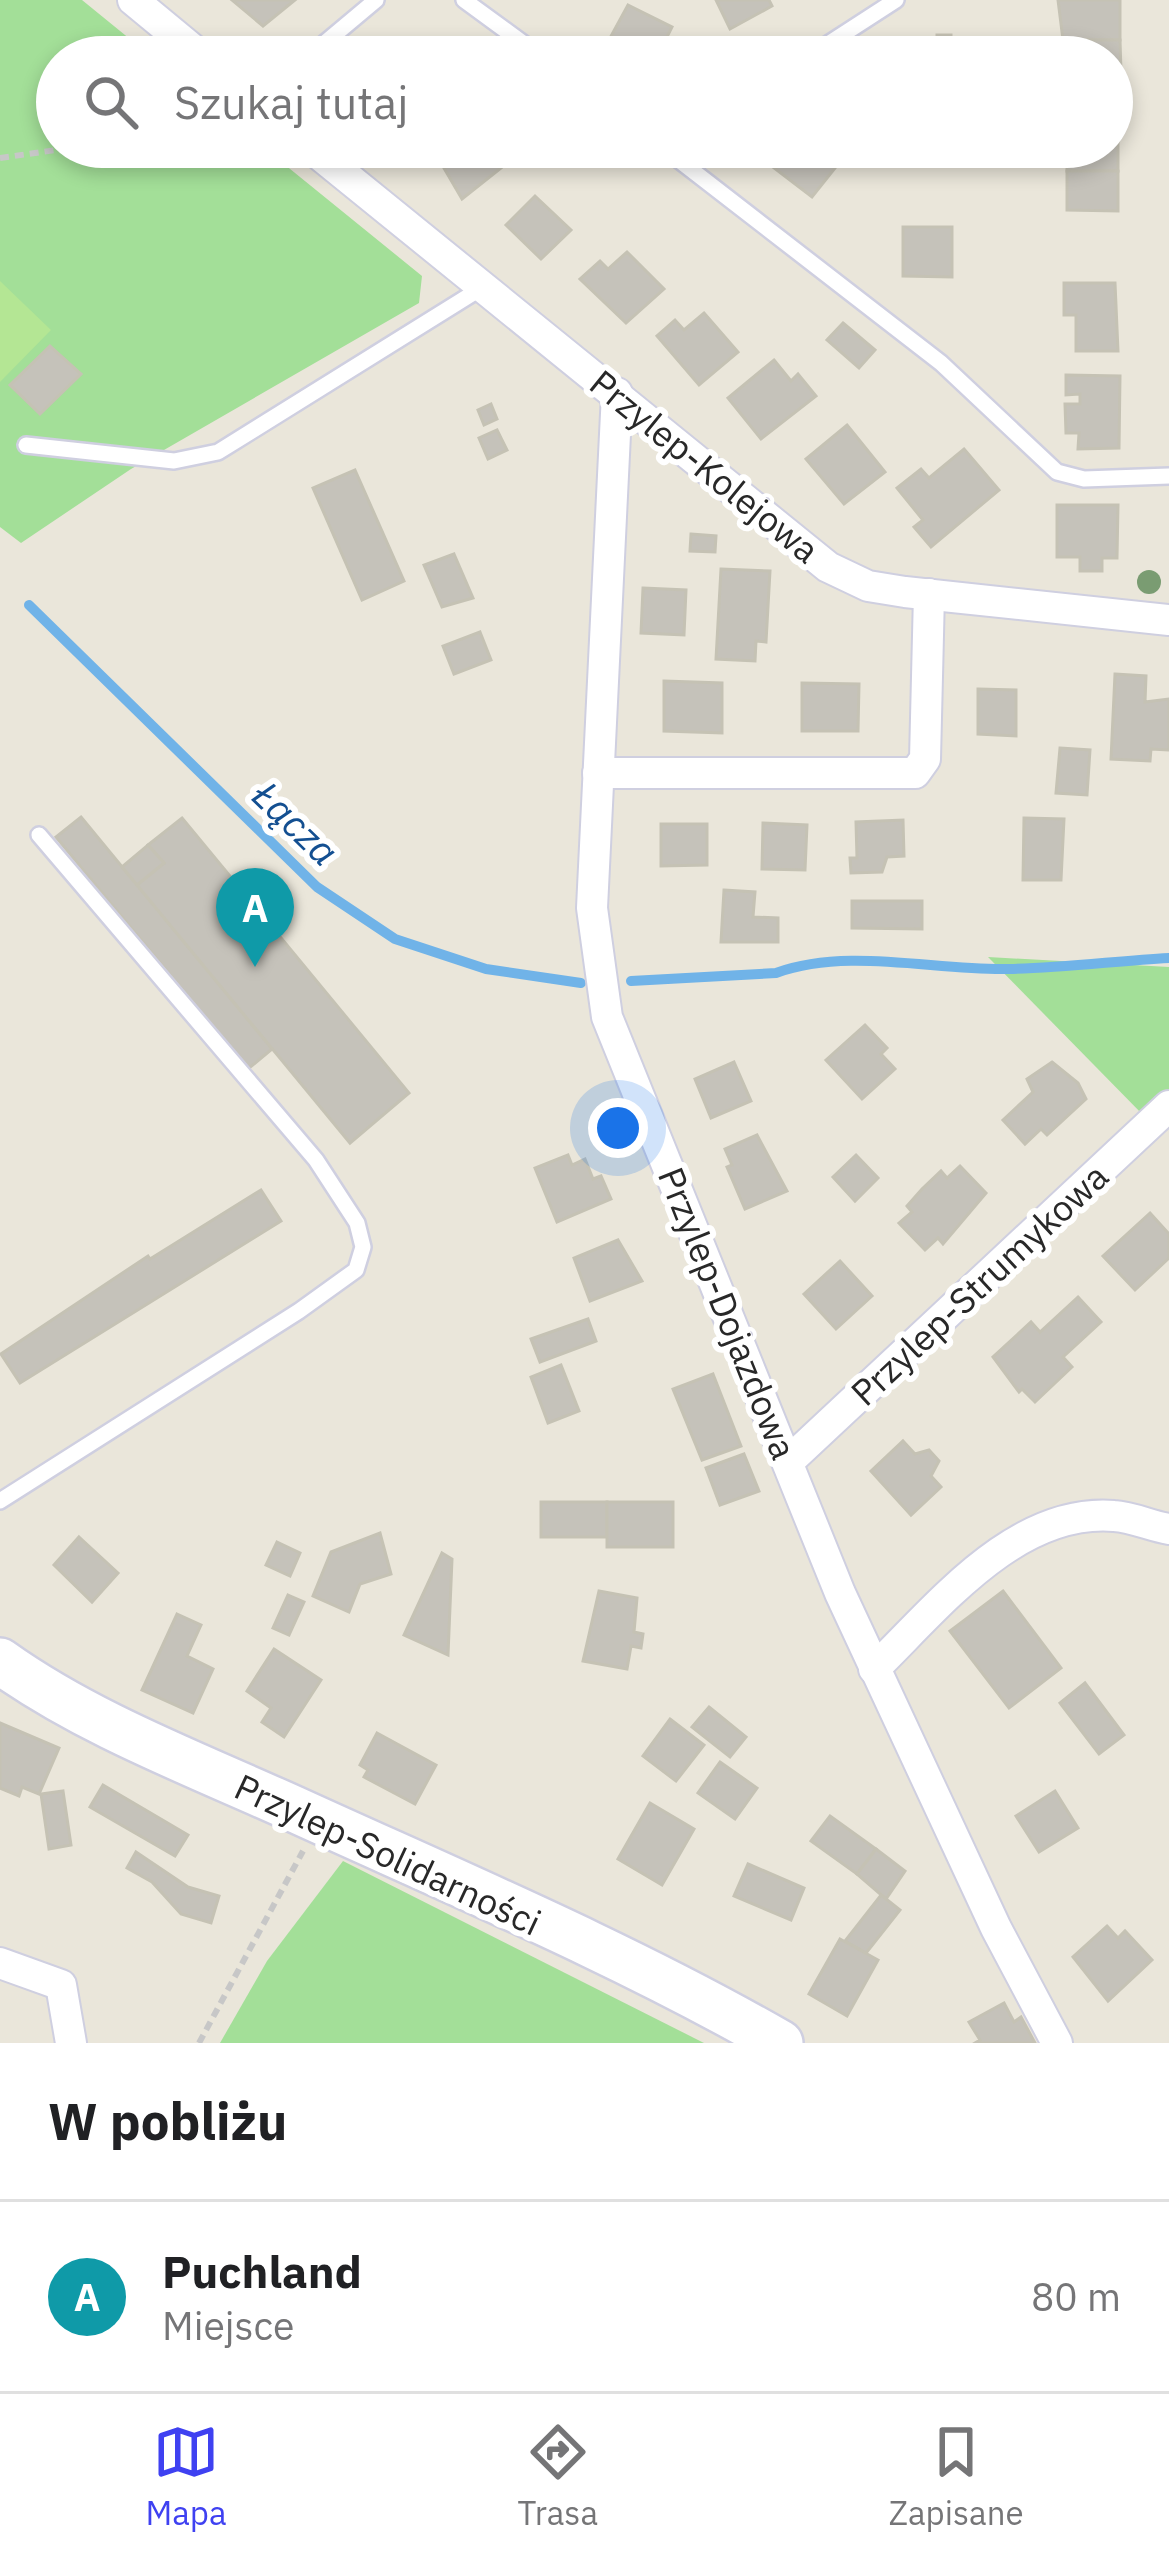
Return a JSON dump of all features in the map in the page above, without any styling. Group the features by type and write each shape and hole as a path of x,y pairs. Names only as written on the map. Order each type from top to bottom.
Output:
{"main road":[{"name":"Przylep-Solidarności","path":"0,1661 54,1695 779,2043"}],"street":[{"path":"133,0 177,36"},
{"name":"Przylep-Kolejowa","path":"336,168 828,567 868,586 1169,620"},
{"name":"Przylep-Dojazdowa","path":"617,393 592,908 607,1017 874,1669 1057,2043"},
{"path":"598,773 915,773 925,759 929,595"},
{"name":"Przylep-Strumykowa","path":"788,1462 1169,1106"},
{"path":"874,1669 990,1560 1027,1534 1067,1519 1114,1516 1169,1529"},
{"path":"0,1963 61,1985 71,2043"}],"lane":[{"path":"333,36 376,0"},
{"path":"464,0 513,36"},
{"path":"840,36 896,0"},
{"path":"689,168 941,363 1057,472 1084,479 1169,476"},
{"path":"26,445 174,461 218,452 483,287"},
{"path":"0,1501 299,1311 356,1270 363,1247 357,1222 316,1160 39,836"}],"path":[{"path":"0,158 36,153"},
{"path":"200,2043 319,1821"}],"green space":[{"path":"0,0 82,0 126,36 36,36 36,168 289,168 422,276 419,303 131,469 21,543 0,527"},
{"path":"0,281 51,330 0,382"},
{"path":"988,957 1169,967 1169,1100 1146,1118"},
{"path":"343,1861 704,2043 220,2043 267,1961"}],"building":[{"path":"232,0 295,0 263,26"},
{"path":"716,0 769,0 772,6 730,29"},
{"path":"1058,0 1120,0 1120,36 1062,36"},
{"path":"628,5 672,27 668,36 611,36"},
{"path":"444,168 501,168 462,199"},
{"path":"774,168 835,168 812,197"},
{"path":"1067,168 1118,168 1118,171"},
{"path":"1067,171 1118,171 1118,211 1067,210"},
{"path":"535,196 571,230 541,259 506,225"},
{"path":"903,227 952,227 952,277 903,276"},
{"path":"627,252 664,289 626,323 580,279 600,261 608,269"},
{"path":"1064,283 1115,283 1118,351 1076,351 1076,315 1064,315"},
{"path":"704,313 738,352 699,385 657,336 675,320 684,330"},
{"path":"843,323 875,350 859,368 827,340"},
{"path":"50,346 81,374 40,414 10,385"},
{"path":"774,360 791,381 798,374 816,396 761,439 728,398"},
{"path":"1066,375 1120,376 1119,448 1078,449 1079,433 1066,433 1065,404 1080,404 1080,394 1066,395"},
{"path":"491,404 497,419 484,425 478,410"},
{"path":"847,425 885,472 844,504 806,459"},
{"path":"497,430 507,450 488,459 479,438"},
{"path":"964,449 999,490 931,547 914,527 923,520 897,488 921,469 929,478"},
{"path":"355,470 404,581 362,600 313,488"},
{"path":"1057,505 1118,505 1117,558 1102,558 1102,571 1080,571 1080,557 1057,557"},
{"path":"691,534 716,536 715,552 690,551"},
{"path":"454,554 473,598 442,607 424,565"},
{"path":"721,569 770,571 766,642 756,641 755,661 716,659"},
{"path":"643,588 686,590 684,635 641,633"},
{"path":"480,632 491,660 454,674 443,646"},
{"path":"1115,674 1146,676 1145,702 1169,699 1169,750 1151,749 1150,761 1111,759"},
{"path":"664,681 722,683 722,733 664,731"},
{"path":"802,683 859,684 858,731 802,731"},
{"path":"978,689 1016,690 1016,736 978,734"},
{"path":"1060,748 1090,750 1087,795 1056,793"},
{"path":"81,817 272,1049 248,1069 56,837"},
{"path":"182,818 409,1093 350,1143 137,885 164,863 148,845"},
{"path":"1024,818 1064,819 1061,880 1023,880"},
{"path":"903,820 904,856 887,857 882,872 851,873 850,858 857,858 856,822"},
{"path":"763,823 807,825 805,870 762,869"},
{"path":"661,824 707,824 707,865 661,866"},
{"path":"148,845 164,863 137,885 122,867"},
{"path":"724,890 755,892 753,917 778,918 778,942 721,942"},
{"path":"852,901 922,901 922,929 852,928"},
{"path":"865,1025 887,1048 881,1054 895,1069 862,1099 826,1060"},
{"path":"734,1062 751,1101 711,1118 695,1079"},
{"path":"1052,1062 1078,1083 1086,1099 1047,1135 1041,1129 1025,1144 1003,1120 1033,1092 1027,1079"},
{"path":"757,1135 787,1191 745,1209 727,1167 732,1165 725,1149"},
{"path":"568,1155 572,1165 585,1159 593,1179 601,1176 611,1199 557,1222 535,1168"},
{"path":"856,1155 878,1178 855,1201 833,1177"},
{"path":"960,1166 986,1193 943,1244 938,1238 925,1250 899,1223 912,1212 907,1206 941,1171 947,1178"},
{"path":"261,1190 281,1221 20,1383 1,1354 148,1256"},
{"path":"1150,1213 1169,1234 1169,1258 1135,1290 1103,1256"},
{"path":"618,1240 642,1281 590,1301 574,1258"},
{"path":"840,1261 872,1296 836,1329 804,1294"},
{"path":"1078,1297 1101,1322 1063,1357 1072,1367 1035,1402 1022,1389 1019,1392 993,1357 1031,1322 1040,1332"},
{"path":"588,1319 596,1341 540,1362 531,1339"},
{"path":"561,1365 579,1411 548,1423 531,1377"},
{"path":"713,1374 741,1446 702,1460 673,1389"},
{"path":"903,1441 915,1454 929,1450 939,1461 931,1476 941,1487 911,1515 871,1471"},
{"path":"744,1454 759,1491 720,1505 706,1468"},
{"path":"541,1502 607,1502 607,1537 541,1537"},
{"path":"607,1502 673,1502 673,1547 607,1547"},
{"path":"380,1533 391,1574 360,1584 349,1612 313,1596 331,1552"},
{"path":"79,1537 118,1573 92,1602 54,1565"},
{"path":"277,1542 300,1553 290,1576 266,1565"},
{"path":"442,1553 452,1559 448,1655 404,1635"},
{"path":"599,1591 637,1598 634,1632 643,1634 641,1648 631,1646 627,1669 583,1661"},
{"path":"1003,1591 1061,1668 1009,1708 950,1631"},
{"path":"288,1595 304,1602 289,1635 273,1628"},
{"path":"177,1614 201,1625 187,1656 213,1669 193,1713 142,1690"},
{"path":"274,1649 321,1680 284,1737 262,1722 271,1708 247,1691"},
{"path":"1085,1683 1124,1735 1099,1754 1060,1703"},
{"path":"709,1707 746,1737 730,1757 692,1727"},
{"path":"670,1719 704,1745 676,1781 643,1756"},
{"path":"0,1723 59,1748 39,1794 22,1787 19,1796 0,1788"},
{"path":"377,1733 436,1765 415,1804 364,1777 368,1770 360,1765"},
{"path":"720,1762 757,1788 735,1819 698,1793"},
{"path":"103,1785 188,1835 175,1856 90,1807"},
{"path":"63,1791 71,1845 49,1849 41,1794"},
{"path":"1055,1791 1078,1828 1039,1852 1016,1816"},
{"path":"650,1803 694,1829 662,1885 618,1859"},
{"path":"830,1816 876,1849 857,1874 811,1841"},
{"path":"876,1849 905,1871 886,1899 857,1874"},
{"path":"136,1852 188,1887 219,1896 211,1923 181,1914 152,1882 127,1868"},
{"path":"748,1864 804,1888 791,1920 734,1896"},
{"path":"881,1895 900,1910 866,1953 845,1941"},
{"path":"1107,1926 1118,1938 1125,1931 1152,1960 1108,2001 1073,1957"},
{"path":"840,1939 878,1960 847,2016 809,1994"},
{"path":"1004,2003 1014,2022 1021,2017 1035,2043 975,2043 980,2040 969,2022"}],"waterway":[{"name":"Łącza","path":"29,605 317,887 395,939 486,969 581,983"},
{"name":"Łącza","path":"631,981 776,973 832,962 1009,969 1169,958"}],"place":[{"name":"Puchland","path":"255,967"}]}
